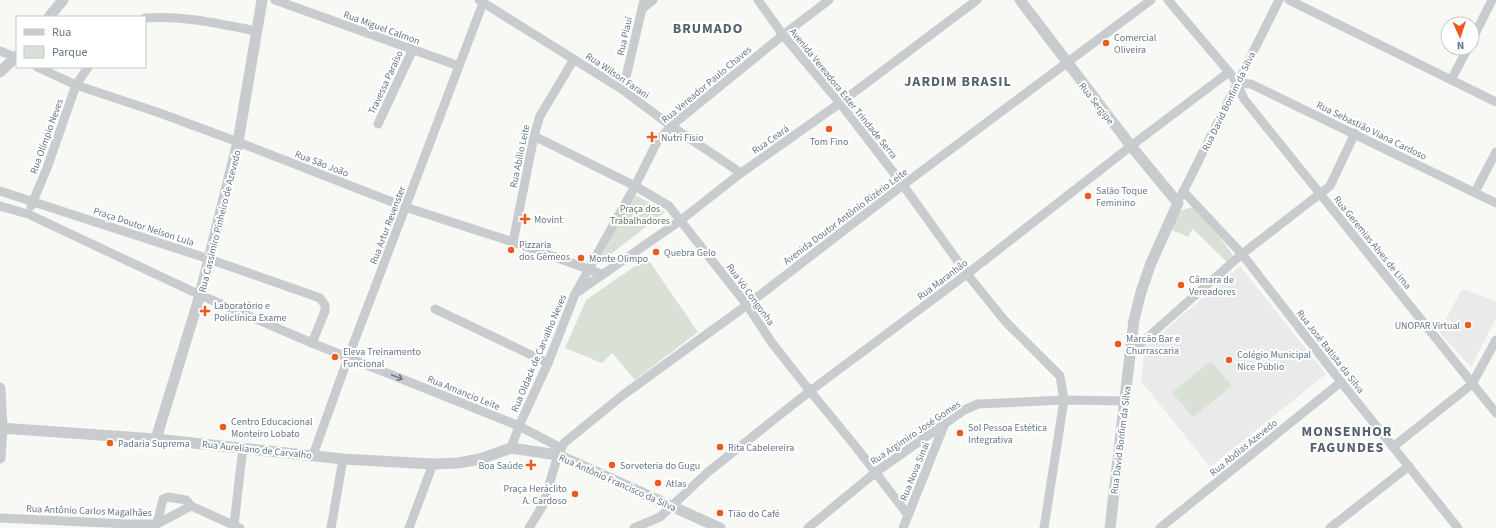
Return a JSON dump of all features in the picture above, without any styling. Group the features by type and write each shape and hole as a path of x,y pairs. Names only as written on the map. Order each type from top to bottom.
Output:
{"street":[{"path":"50,16 63,0"},
{"name":"Rua Cassimiro Pinheiro de Azevedo","path":"156,438 200,295 238,142 262,0"},
{"name":"Rua Miguel Calmon","path":"275,0 459,66"},
{"name":"Rua Piauí","path":"623,90 644,0"},
{"path":"642,9 653,0"},
{"name":"Avenida Vereadora Ester Trindade Serra","path":"758,0 783,35 840,103 903,185 967,274 1005,322 1060,376 1064,400 1044,528"},
{"name":"Rua Vereador Paulo Chaves","path":"589,269 635,186 657,142 671,126 783,35 829,0"},
{"name":"Rua Ceará","path":"575,294 680,220 741,173 840,103 976,0"},
{"name":"Rua Sergipe","path":"1020,0 1131,146 1178,203"},
{"name":"Avenida Doutor Antônio Rizério Leite","path":"560,451 564,443 623,395 747,305 903,185 1151,0"},
{"name":"Rua Geremias Alves de Lima","path":"1168,0 1229,72 1237,83 1244,99 1496,413"},
{"name":"Rua David Bonfim da Silva","path":"1110,528 1134,320 1141,292 1151,263 1183,191 1279,0"},
{"path":"1290,0 1496,102"},
{"path":"1480,24 1492,0"},
{"name":"Rua Wilson Farani","path":"481,1 623,90 671,126 741,173"},
{"name":"Rua Artur Revenster","path":"313,456 348,358 459,66 481,1"},
{"path":"146,18 164,16 257,31"},
{"name":"Travessa Paraíso","path":"378,124 413,49"},
{"path":"0,51 16,58"},
{"path":"1452,80 1464,56"},
{"path":"0,72 16,59"},
{"name":"Rua Abílio Leite","path":"512,242 534,136 540,116 574,59"},
{"name":"Rua São João","path":"39,68 76,84 238,142 405,207 512,242 602,274"},
{"name":"Rua Olímpio Neves","path":"28,214 32,201 47,168 76,84 87,68"},
{"name":"Rua Maranhão","path":"671,505 708,472 810,391 967,274 1131,146 1229,72"},
{"name":"Rua Sebastião Viana Cardoso","path":"1237,83 1251,84 1496,202"},
{"path":"1131,352 1242,254 1330,186 1355,133"},
{"name":"Rua Vó Congonha","path":"534,136 635,186 669,206 747,305 772,343 908,514"},
{"path":"1475,192 1496,152"},
{"name":"Praça Doutor Nelson Lula","path":"0,191 209,259 320,298 325,305 325,311 312,344"},
{"name":"Rua José Batista da Silva","path":"1183,191 1242,254 1341,382 1458,528"},
{"path":"0,206 28,214 200,295 312,344"},
{"name":"Rua Oldack de Carvalho Neves","path":"511,448 519,426 548,363 575,294 589,269"},
{"path":"435,309 548,363"},
{"path":"1393,447 1472,384 1496,340"},
{"name":"Rua Amancio Leite","path":"312,344 519,426 560,451"},
{"name":"Rua Abdias Azevedo","path":"1160,528 1341,382"},
{"path":"0,388 0,458"},
{"name":"Rua Argimiro José Gomes","path":"808,528 876,472 964,410 978,404 1064,400 1124,401"},
{"name":"Rua Nova Sinai","path":"903,528 945,423"},
{"name":"Rua Aureliano de Carvalho","path":"1,428 156,438 343,459 433,464 458,463 480,459 511,448"},
{"path":"157,524 163,499 168,497 186,500 191,506 237,527 243,447"},
{"name":"Rua Antônio Francisco da Silva","path":"511,448 560,451 671,505 704,525 720,528"},
{"path":"530,528 543,505 560,451"},
{"path":"331,528 343,459"},
{"path":"409,528 433,464"},
{"path":"1330,528 1409,466"},
{"path":"634,528 660,517 671,505"},
{"name":"Rua Antônio Carlos Magalhães","path":"0,518 157,524 191,506"}],"shaded area":[{"name":"Colégio Municipal Nice Públio","path":"1240,266 1326,374 1210,467 1141,381 1145,347"},
{"name":"UNOPAR Virtual","path":"1462,289 1496,301 1496,318 1471,367 1439,332"}],"green space":[{"name":"Praça dos Trabalhadores","path":"634,194 665,212 598,264"},
{"path":"1193,207 1200,211 1235,258 1228,263 1193,229 1188,237 1172,230 1179,211"},
{"path":"647,258 698,332 635,380 612,353 602,363 565,348 586,300"},
{"path":"1211,361 1232,386 1193,417 1172,392"}],"place":[{"name":"Comercial Oliveira","path":"1106,43"},
{"name":"Tom Fino","path":"829,129"},
{"name":"Nutri Fisio","path":"652,137"},
{"name":"Salão Toque Feminino","path":"1088,196"},
{"name":"Movint","path":"525,219"},
{"name":"Pizzaria dos Gêmeos","path":"511,250"},
{"name":"Quebra Gelo","path":"656,252"},
{"name":"Monte Olimpo","path":"581,258"},
{"name":"Câmara de Vereadores","path":"1181,285"},
{"name":"Laboratório e Policlínica Exame","path":"205,311"},
{"name":"UNOPAR Virtual","path":"1468,325"},
{"name":"Marcão Bar e Churrascaria","path":"1118,344"},
{"name":"Eleva Treinamento Funcional","path":"335,357"},
{"name":"Colégio Municipal Nice Públio","path":"1229,360"},
{"name":"Centro Educacional Monteiro Lobato","path":"223,427"},
{"name":"Sol Pessoa Estética Integrativa","path":"960,433"},
{"name":"Padaria Suprema","path":"110,443"},
{"name":"Rita Cabelereira","path":"720,447"},
{"name":"Boa Saúde","path":"531,465"},
{"name":"Sorveteria do Gugu","path":"612,465"},
{"name":"Atlas","path":"658,483"},
{"name":"Praça Heráclito A. Cardoso","path":"575,494"},
{"name":"Tião do Café","path":"720,513"}],"district":[{"name":"BRUMADO","path":"708,28"},
{"name":"JARDIM BRASIL","path":"958,81"},
{"name":"MONSENHOR FAGUNDES","path":"1347,440"}]}
